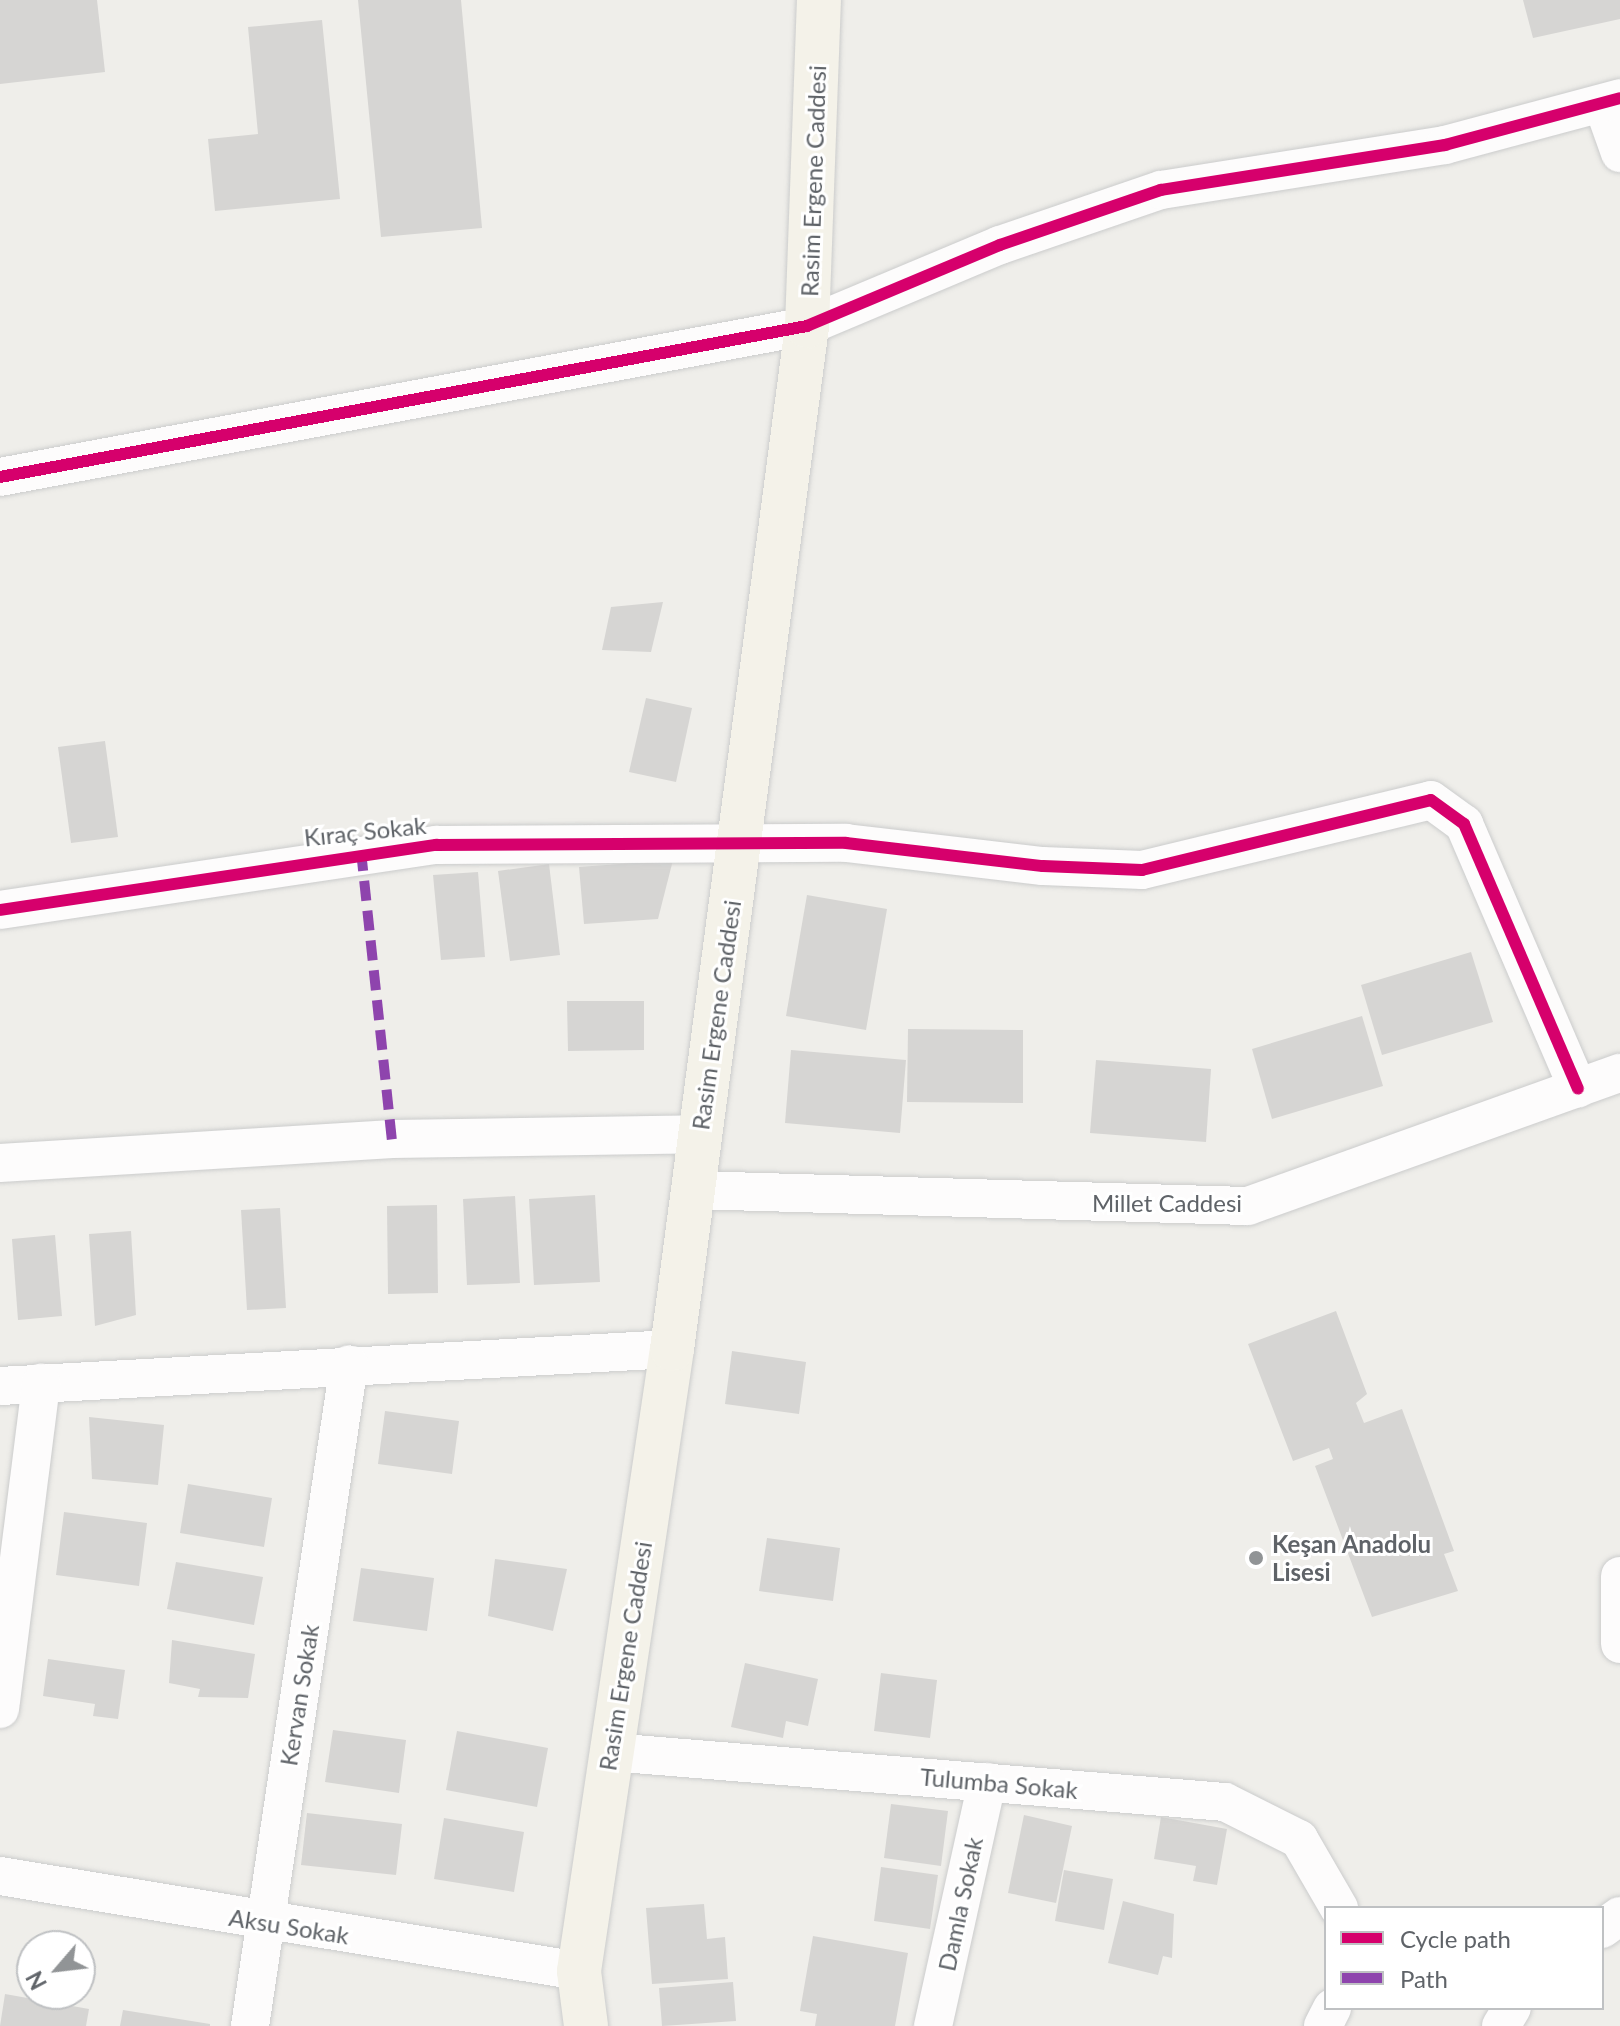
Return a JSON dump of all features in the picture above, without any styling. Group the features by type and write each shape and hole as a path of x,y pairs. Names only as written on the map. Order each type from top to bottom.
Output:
{"main road":[{"name":"Rasim Ergene Caddesi","path":"586,2026 579,1971 672,1349 807,326 819,0"}],"street":[{"path":"0,477 807,326 1000,245 1161,190 1445,145 1611,101 1620,153"},
{"name":"Kıraç Sokak","path":"0,910 397,847 846,843 1142,870 1431,800 1464,824 1578,1089"},
{"name":"Millet Caddesi","path":"692,1190 1248,1206 1620,1073"},
{"path":"0,1163 392,1139 700,1134"},
{"path":"0,1386 349,1364 672,1349"},
{"name":"Kervan Sokak","path":"250,2026 349,1364"},
{"path":"0,1709 41,1383"},
{"path":"1620,1576 1620,1644"},
{"name":"Tulumba Sokak","path":"610,1752 1241,1806 1299,1839 1338,1906"},
{"name":"Damla Sokak","path":"933,2026 987,1782"},
{"name":"Aksu Sokak","path":"0,1876 264,1922 579,1971"}],"building":[{"path":"0,0 97,0 105,72 0,84"},
{"path":"358,0 461,0 482,228 381,237"},
{"path":"1523,0 1620,0 1620,19 1533,38"},
{"path":"322,20 340,199 215,211 208,139 258,134 248,27"},
{"path":"663,602 651,652 602,650 611,607"},
{"path":"646,698 692,708 676,782 629,772"},
{"path":"105,741 118,837 71,843 58,747"},
{"path":"673,860 658,919 584,924 579,867"},
{"path":"549,864 560,955 510,961 498,871"},
{"path":"478,872 485,957 441,960 433,875"},
{"path":"807,895 887,909 866,1030 786,1016"},
{"path":"1471,952 1493,1022 1382,1055 1361,985"},
{"path":"567,1001 644,1001 644,1050 568,1051"},
{"path":"1362,1016 1383,1086 1272,1119 1252,1049"},
{"path":"908,1029 1023,1030 1023,1103 907,1102"},
{"path":"791,1050 906,1060 900,1133 785,1123"},
{"path":"1096,1060 1211,1069 1206,1142 1090,1133"},
{"path":"595,1195 600,1282 534,1285 529,1199"},
{"path":"515,1196 520,1283 467,1285 463,1199"},
{"path":"437,1205 438,1293 388,1294 387,1206"},
{"path":"280,1208 286,1308 247,1310 241,1210"},
{"path":"131,1231 136,1315 95,1326 89,1234"},
{"path":"55,1235 62,1316 18,1320 12,1239"},
{"path":"1336,1311 1367,1394 1356,1403 1364,1423 1402,1409 1454,1551 1444,1554 1458,1591 1372,1617 1315,1466 1333,1459 1329,1448 1293,1461 1248,1344"},
{"path":"732,1351 806,1362 799,1414 725,1404"},
{"path":"385,1411 459,1421 452,1474 378,1464"},
{"path":"89,1417 164,1425 158,1485 92,1479"},
{"path":"188,1484 272,1498 264,1547 180,1533"},
{"path":"64,1512 147,1523 139,1586 56,1575"},
{"path":"767,1538 840,1548 833,1601 759,1591"},
{"path":"495,1559 567,1569 553,1631 488,1616"},
{"path":"176,1562 263,1577 254,1625 167,1609"},
{"path":"361,1568 434,1578 427,1631 353,1621"},
{"path":"172,1640 255,1654 248,1698 198,1697 200,1689 169,1683"},
{"path":"48,1659 125,1670 118,1719 93,1716 95,1704 43,1696"},
{"path":"745,1663 818,1679 808,1726 786,1721 783,1738 731,1727"},
{"path":"881,1673 937,1680 930,1738 874,1731"},
{"path":"333,1730 406,1740 399,1793 325,1782"},
{"path":"457,1731 548,1748 537,1807 446,1790"},
{"path":"891,1804 948,1811 941,1866 884,1858"},
{"path":"307,1813 402,1824 396,1875 301,1865"},
{"path":"1024,1815 1072,1826 1056,1903 1008,1893"},
{"path":"1161,1817 1227,1829 1217,1885 1193,1881 1196,1866 1154,1859"},
{"path":"444,1818 524,1832 514,1892 434,1879"},
{"path":"881,1867 938,1875 930,1929 874,1921"},
{"path":"1064,1870 1113,1879 1104,1930 1055,1921"},
{"path":"1123,1901 1174,1914 1172,1958 1163,1956 1158,1975 1108,1963"},
{"path":"704,1904 707,1939 725,1937 728,1979 652,1984 646,1908"},
{"path":"813,1936 908,1953 895,2026 815,2026 817,2014 800,2011"},
{"path":"733,1982 736,2021 662,2026 659,1988"},
{"path":"5,1994 16,1996 16,2010 89,2010 86,2026 0,2026"},
{"path":"123,2010 210,2024 210,2026 120,2026"}],"marked path":[{"path":"361,851 392,1139"}],"cycle path":[{"path":"0,477 807,326 1000,245 1161,190 1445,145 1620,98"},
{"path":"0,910 436,845 846,843 1043,866 1142,870 1431,800 1464,824 1578,1089"}],"place":[{"name":"Keşan Anadolu Lisesi","path":"1256,1558"}]}
